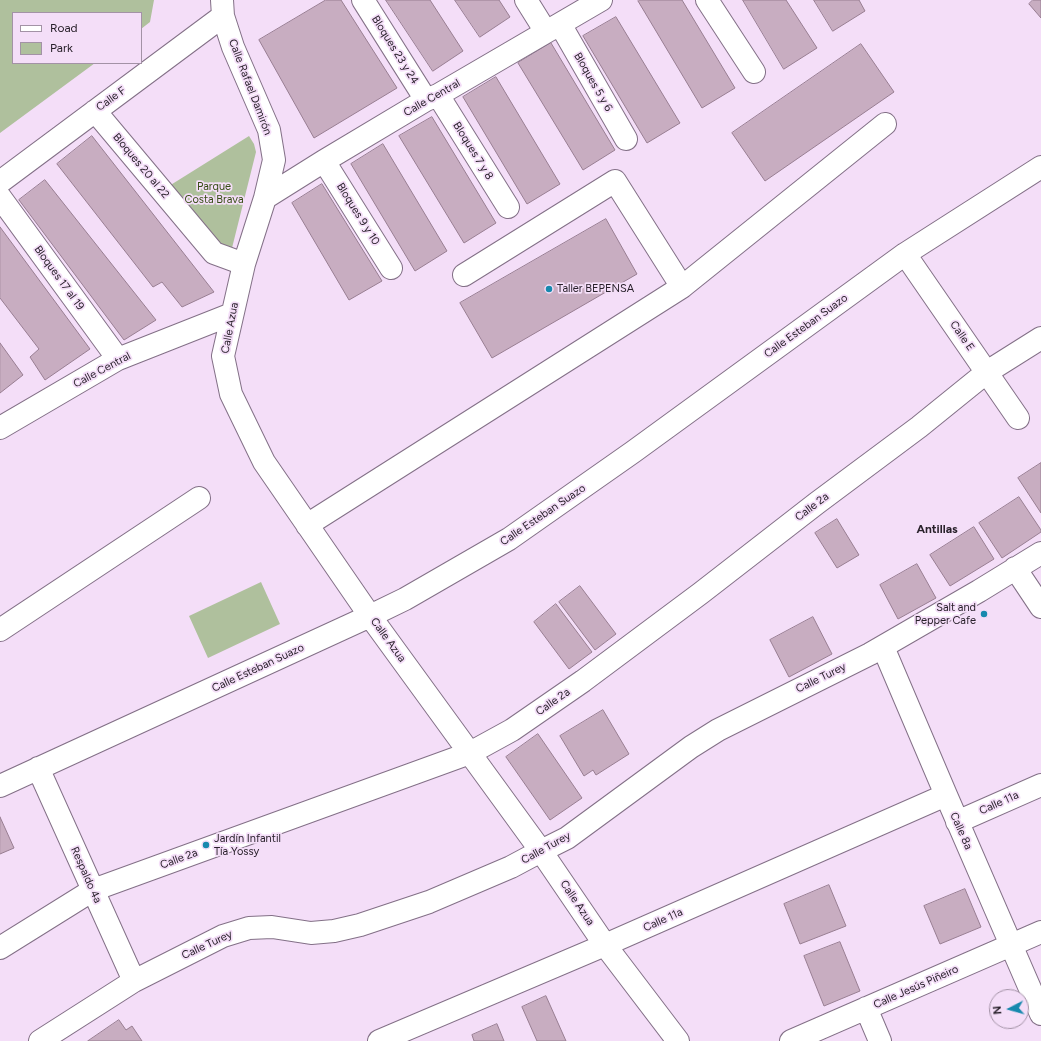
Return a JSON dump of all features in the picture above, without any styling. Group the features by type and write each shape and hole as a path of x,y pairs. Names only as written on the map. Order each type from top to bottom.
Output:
{"street":[{"name":"Bloques 23 y 24","path":"363,0 432,98"},
{"name":"Bloques 5 y 6","path":"526,0 553,28 626,139"},
{"name":"Calle Central","path":"265,198 324,161 601,0"},
{"path":"707,0 754,72"},
{"name":"Calle F","path":"0,182 95,111 223,8"},
{"name":"Calle Rafael Damirón","path":"223,8 233,47 269,130 274,160 265,198"},
{"name":"Bloques 7 y 8","path":"432,98 508,207"},
{"name":"Bloques 20 al 22","path":"95,111 214,253 244,264"},
{"path":"307,525 682,287 884,124"},
{"name":"Bloques 9 y 10","path":"324,161 391,268"},
{"name":"Calle Esteban Suazo","path":"0,786 370,616 405,599 509,540 633,452 904,254 1041,167"},
{"path":"464,275 615,181 682,287"},
{"name":"Bloques 17 al 19","path":"0,197 118,359"},
{"name":"Calle Azua","path":"265,198 244,264 223,356 231,394 264,462 370,616 540,850 605,945 678,1041"},
{"name":"Calle E","path":"904,254 1018,418"},
{"name":"Calle Central","path":"3,420 118,359 232,314"},
{"name":"Calle 2a","path":"0,948 93,890 470,753 512,730 583,681 701,593 817,503 919,427 987,372 1041,338"},
{"path":"0,630 199,498"},
{"name":"Calle Turey","path":"40,1041 134,981 222,936 249,928 272,927 311,933 334,931 360,925 429,902 484,880 511,867 540,850 567,838 691,747 718,730 883,647 1041,553"},
{"path":"1015,568 1041,607"},
{"name":"Calle 8a","path":"883,647 957,822 1041,1014"},
{"name":"Respaldo 4a","path":"38,768 134,981"},
{"name":"Calle 11a","path":"957,822 1041,785"},
{"name":"Calle 11a","path":"379,1041 605,945 946,796"},
{"name":"Calle Jesús Piñeiro","path":"791,1041 1041,932"},
{"path":"866,1008 880,1041"}],"green space":[{"path":"0,0 154,0 150,22 142,28 142,12 12,12 12,64 94,64 0,133"},
{"name":"Parque Costa Brava","path":"249,136 254,144 256,152 232,248 226,250 169,186"},
{"path":"261,582 280,624 208,658 189,616"}],"building":[{"path":"326,0 341,0 397,88 314,138 259,40"},
{"path":"386,0 430,0 463,51 433,71"},
{"path":"455,0 499,0 510,17 480,37"},
{"path":"682,0 735,88 702,108 638,1"},
{"path":"743,0 786,0 817,48 784,69"},
{"path":"814,0 859,0 865,11 833,31"},
{"path":"1033,0 1041,0 1041,18 1029,4"},
{"path":"616,17 680,123 647,143 583,36"},
{"path":"551,43 615,150 583,170 518,63"},
{"path":"861,44 894,92 765,181 732,133"},
{"path":"496,77 560,184 527,204 463,97"},
{"path":"432,117 496,223 464,243 399,136"},
{"path":"92,136 214,292 182,307 162,282 153,287 57,164"},
{"path":"383,144 447,251 415,271 351,164"},
{"path":"45,180 156,320 124,340 19,200"},
{"path":"322,184 382,281 349,300 292,203"},
{"name":"Taller BEPENSA","path":"606,219 637,274 492,358 460,303"},
{"path":"0,227 90,349 45,380 30,357 39,349 0,298"},
{"path":"0,343 23,375 0,393"},
{"path":"1041,463 1041,513 1018,478"},
{"path":"1019,497 1041,532 1002,558 979,523"},
{"path":"837,519 859,555 837,568 815,533"},
{"path":"974,527 994,559 950,586 930,555"},
{"path":"917,564 936,598 898,619 880,585"},
{"path":"580,586 616,634 595,650 559,602"},
{"path":"556,604 592,652 569,669 534,622"},
{"path":"813,617 832,654 789,677 770,640"},
{"path":"603,710 629,754 596,775 593,770 584,776 560,736"},
{"path":"538,734 582,798 550,820 506,757"},
{"path":"0,817 14,848 0,854"},
{"path":"829,885 846,926 800,944 784,904"},
{"path":"965,889 981,927 940,944 924,906"},
{"path":"840,942 860,991 824,1006 804,956"},
{"path":"546,996 566,1041 537,1041 522,1007"},
{"path":"119,1020 126,1030 132,1026 142,1041 88,1041"},
{"path":"497,1024 504,1041 474,1041 472,1035"}],"place":[{"name":"Taller BEPENSA","path":"549,289"},
{"name":"Salt and Pepper Cafe","path":"984,614"},
{"name":"Jardín Infantil Tía Yossy","path":"206,845"}],"district":[{"name":"Antillas","path":"937,529"}]}
